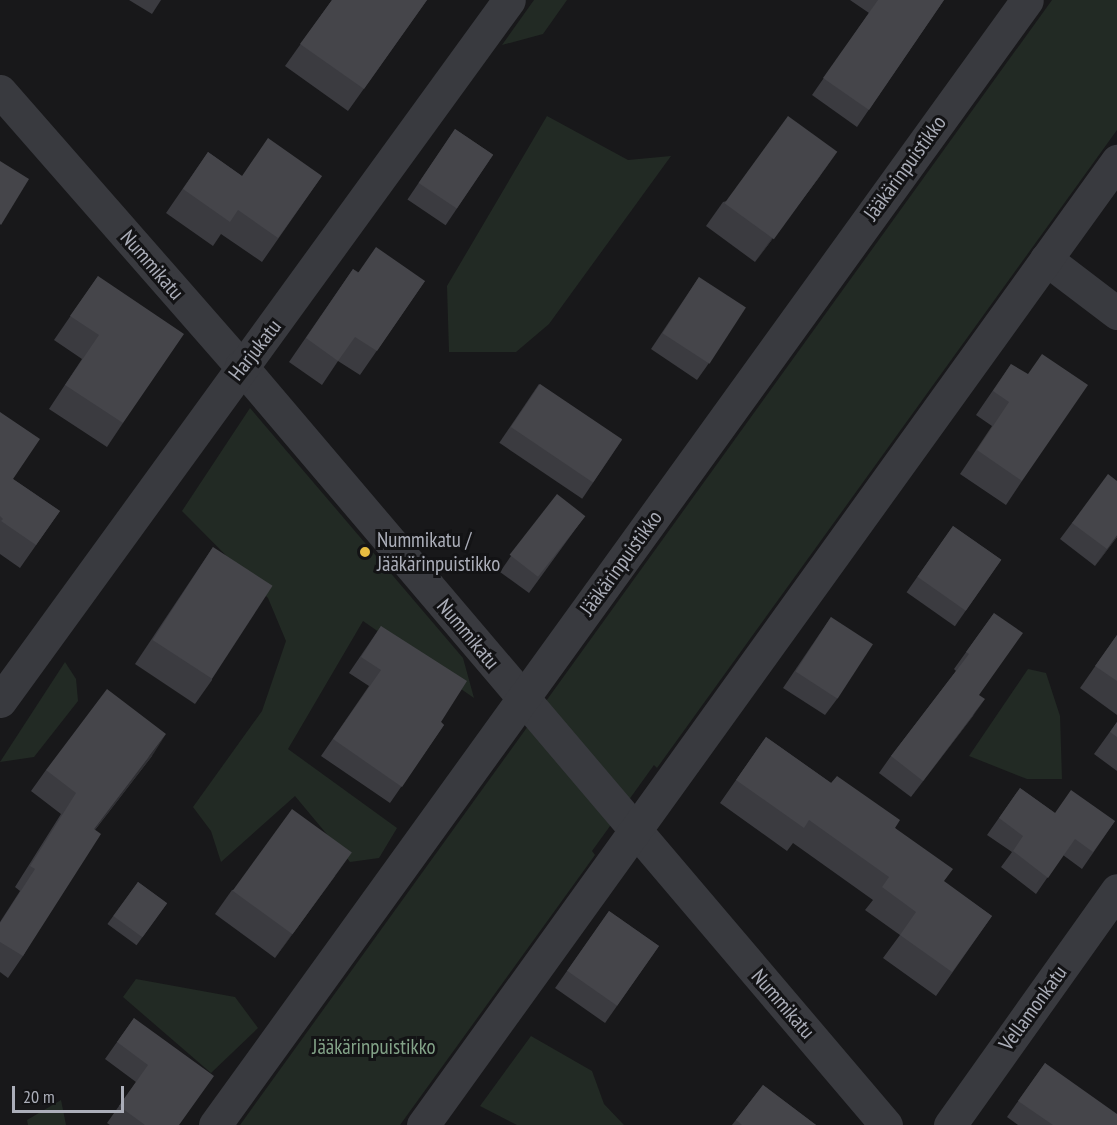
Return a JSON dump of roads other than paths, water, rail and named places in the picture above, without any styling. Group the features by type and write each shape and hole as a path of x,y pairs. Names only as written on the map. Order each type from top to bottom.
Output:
{"street":[{"name":"Harjukatu","path":"0,701 241,366 509,0"},
{"name":"Jääkärinpuistikko","path":"215,1125 1027,0"},
{"name":"Nummikatu","path":"0,91 241,366 634,832 886,1125"},
{"path":"423,1125 1117,161"},
{"path":"1046,259 1117,313"},
{"name":"Vellamonkatu","path":"950,1125 1117,890"}],"place":[{"name":"Nummikatu / Jääkärinpuistikko","path":"365,552"}]}
